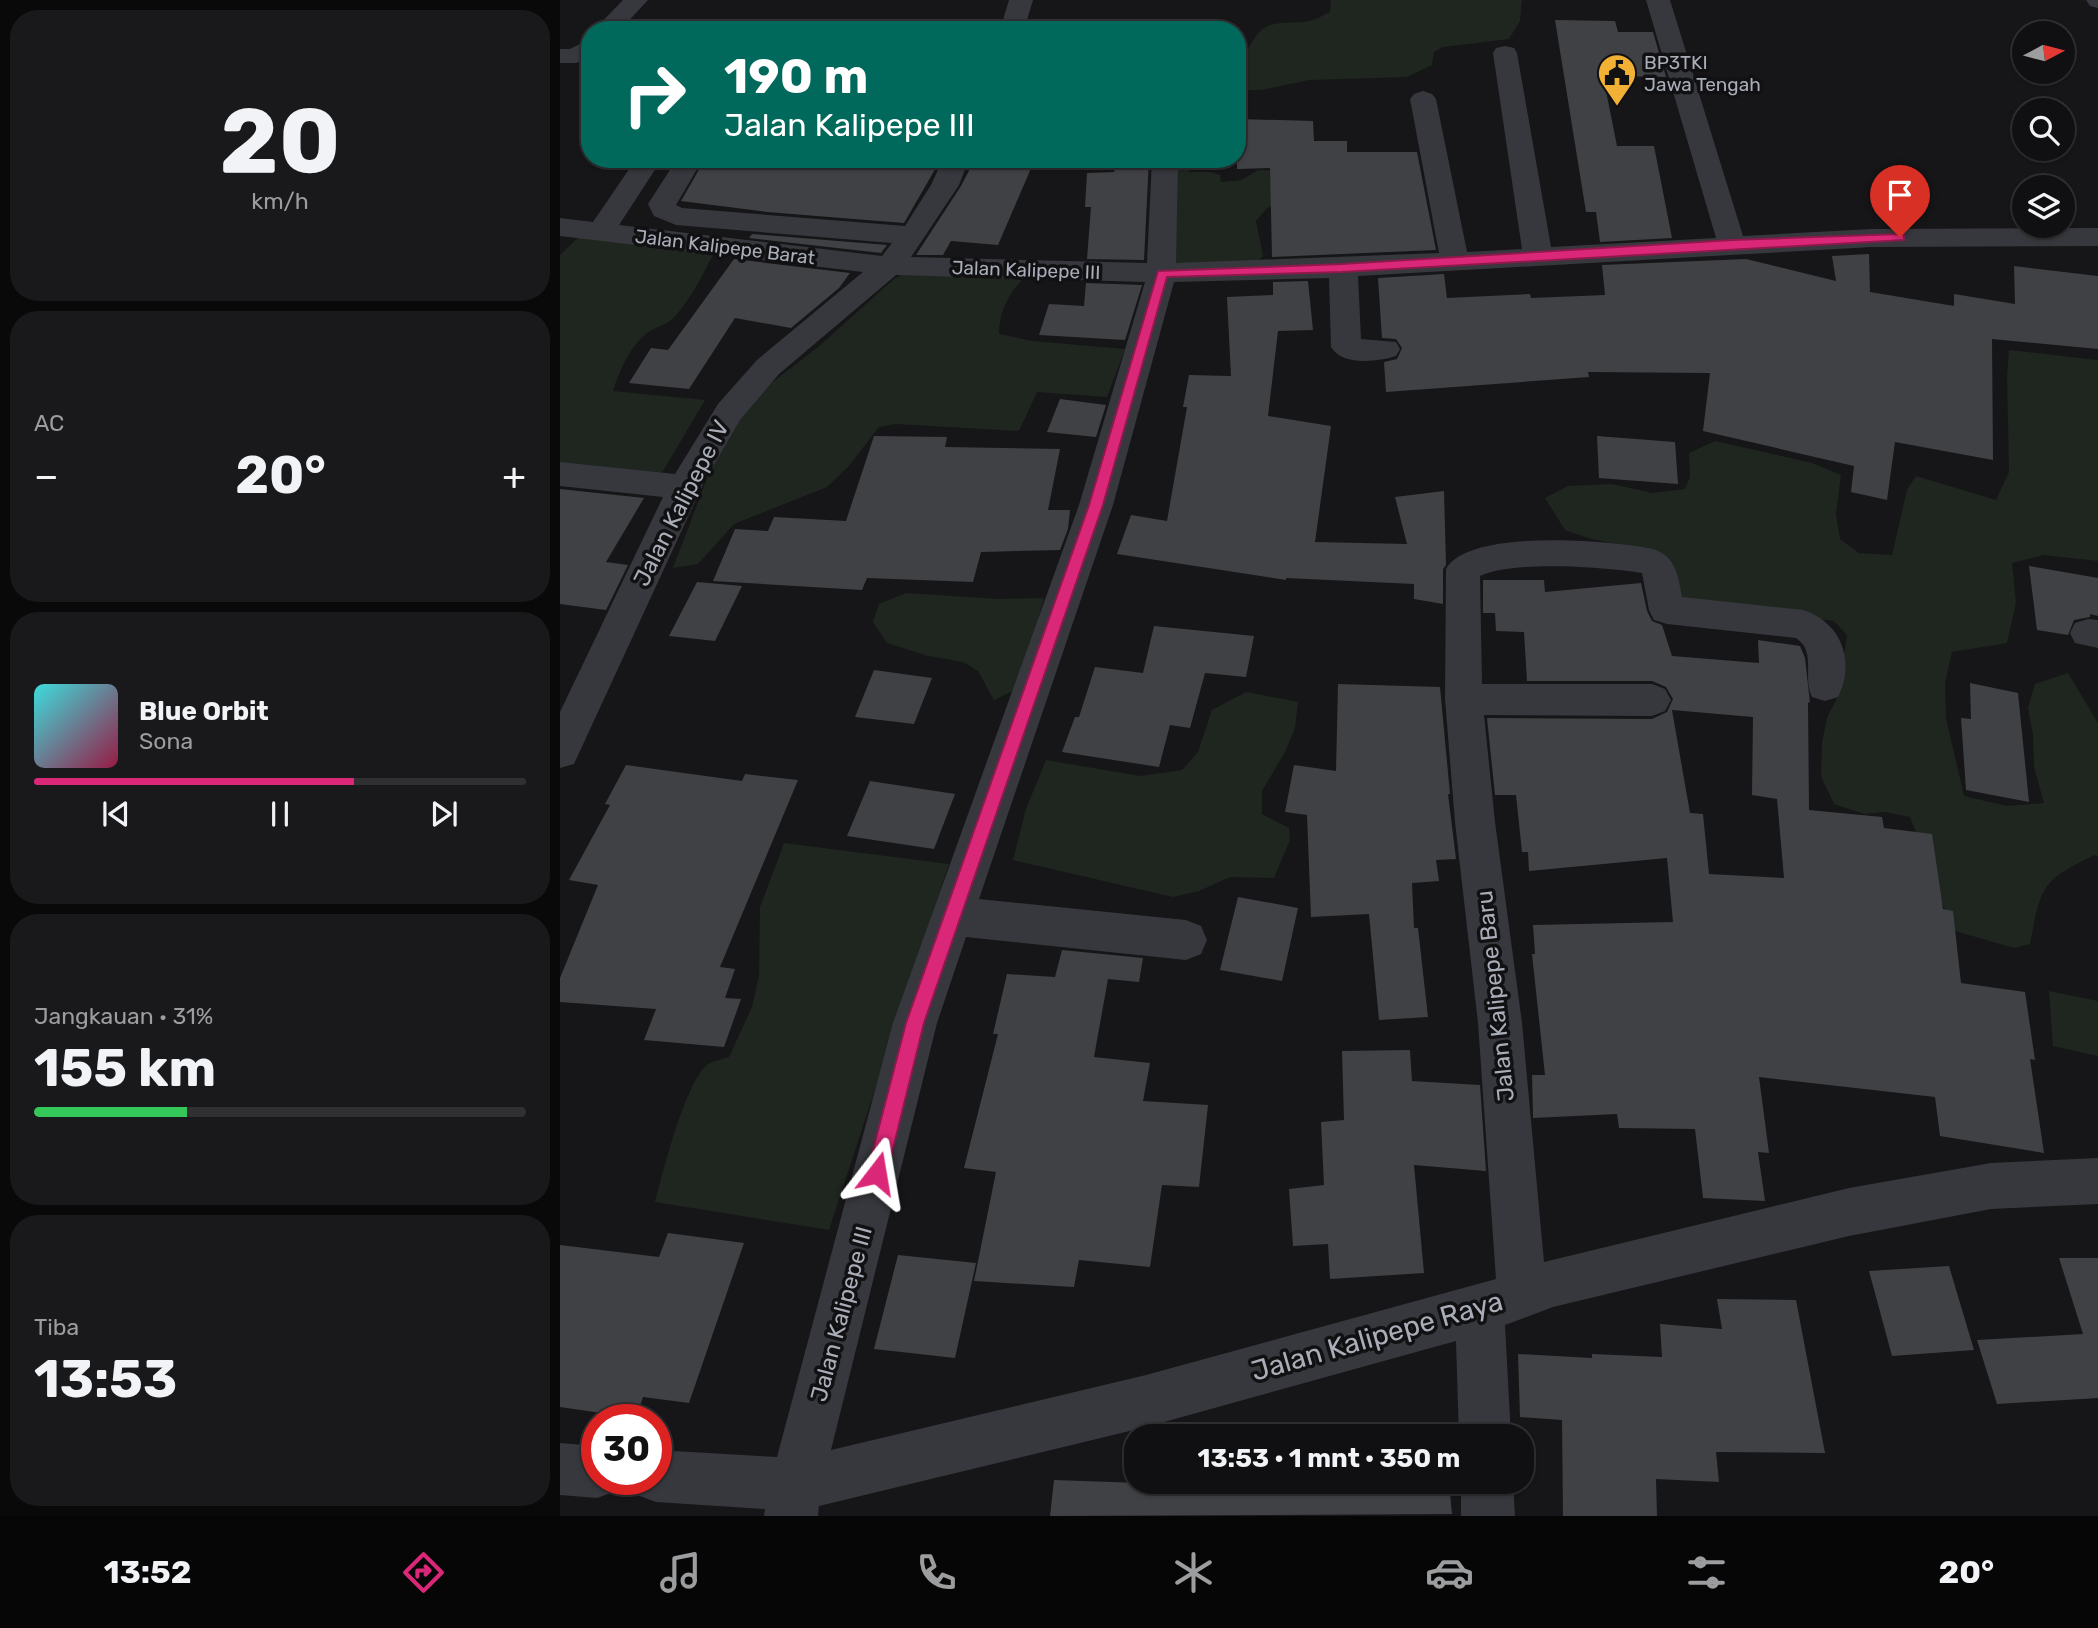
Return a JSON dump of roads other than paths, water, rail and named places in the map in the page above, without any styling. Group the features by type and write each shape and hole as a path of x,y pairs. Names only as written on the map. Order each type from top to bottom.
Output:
{"street":[{"path":"615,21 636,0"},
{"path":"1015,21 1021,0"},
{"path":"1658,0 1732,244"},
{"path":"560,56 576,56 581,52"},
{"path":"1505,53 1538,257"},
{"path":"1423,99 1455,262"},
{"path":"601,232 643,168"},
{"path":"684,168 662,204 664,210 676,216 913,236"},
{"name":"Jalan Kalipepe IV","path":"560,752 685,487 729,412 768,368 889,266 913,236 945,185 952,168"},
{"name":"Jalan Kalipepe III","path":"794,1501 915,1023 1096,505 1162,273 1161,223 1164,168"},
{"name":"Jalan Kalipepe Barat","path":"560,227 889,266"},
{"name":"Jalan Kalipepe III","path":"889,266 1162,273 1342,268 1872,238 2098,237"},
{"path":"1342,268 1346,347 1385,349"},
{"path":"560,474 685,487"},
{"name":"Jalan Kalipepe Baru","path":"1487,1424 1501,1302 1500,1023 1475,822 1464,699 1463,569 1474,562 1494,556 1617,557 1653,562 1660,571 1667,610 1804,624 1817,631 1826,642 1825,686"},
{"path":"1464,699 1652,700"},
{"path":"953,916 1186,940"},
{"name":"Jalan Kalipepe Raya","path":"672,1479 794,1501 1501,1302 1553,1283 1849,1212 1991,1186 2098,1181"},
{"path":"560,1469 581,1471"},
{"path":"1487,1494 1488,1516"}],"place":[{"name":"BP3TKI Jawa Tengah","path":"1617,107"}]}
